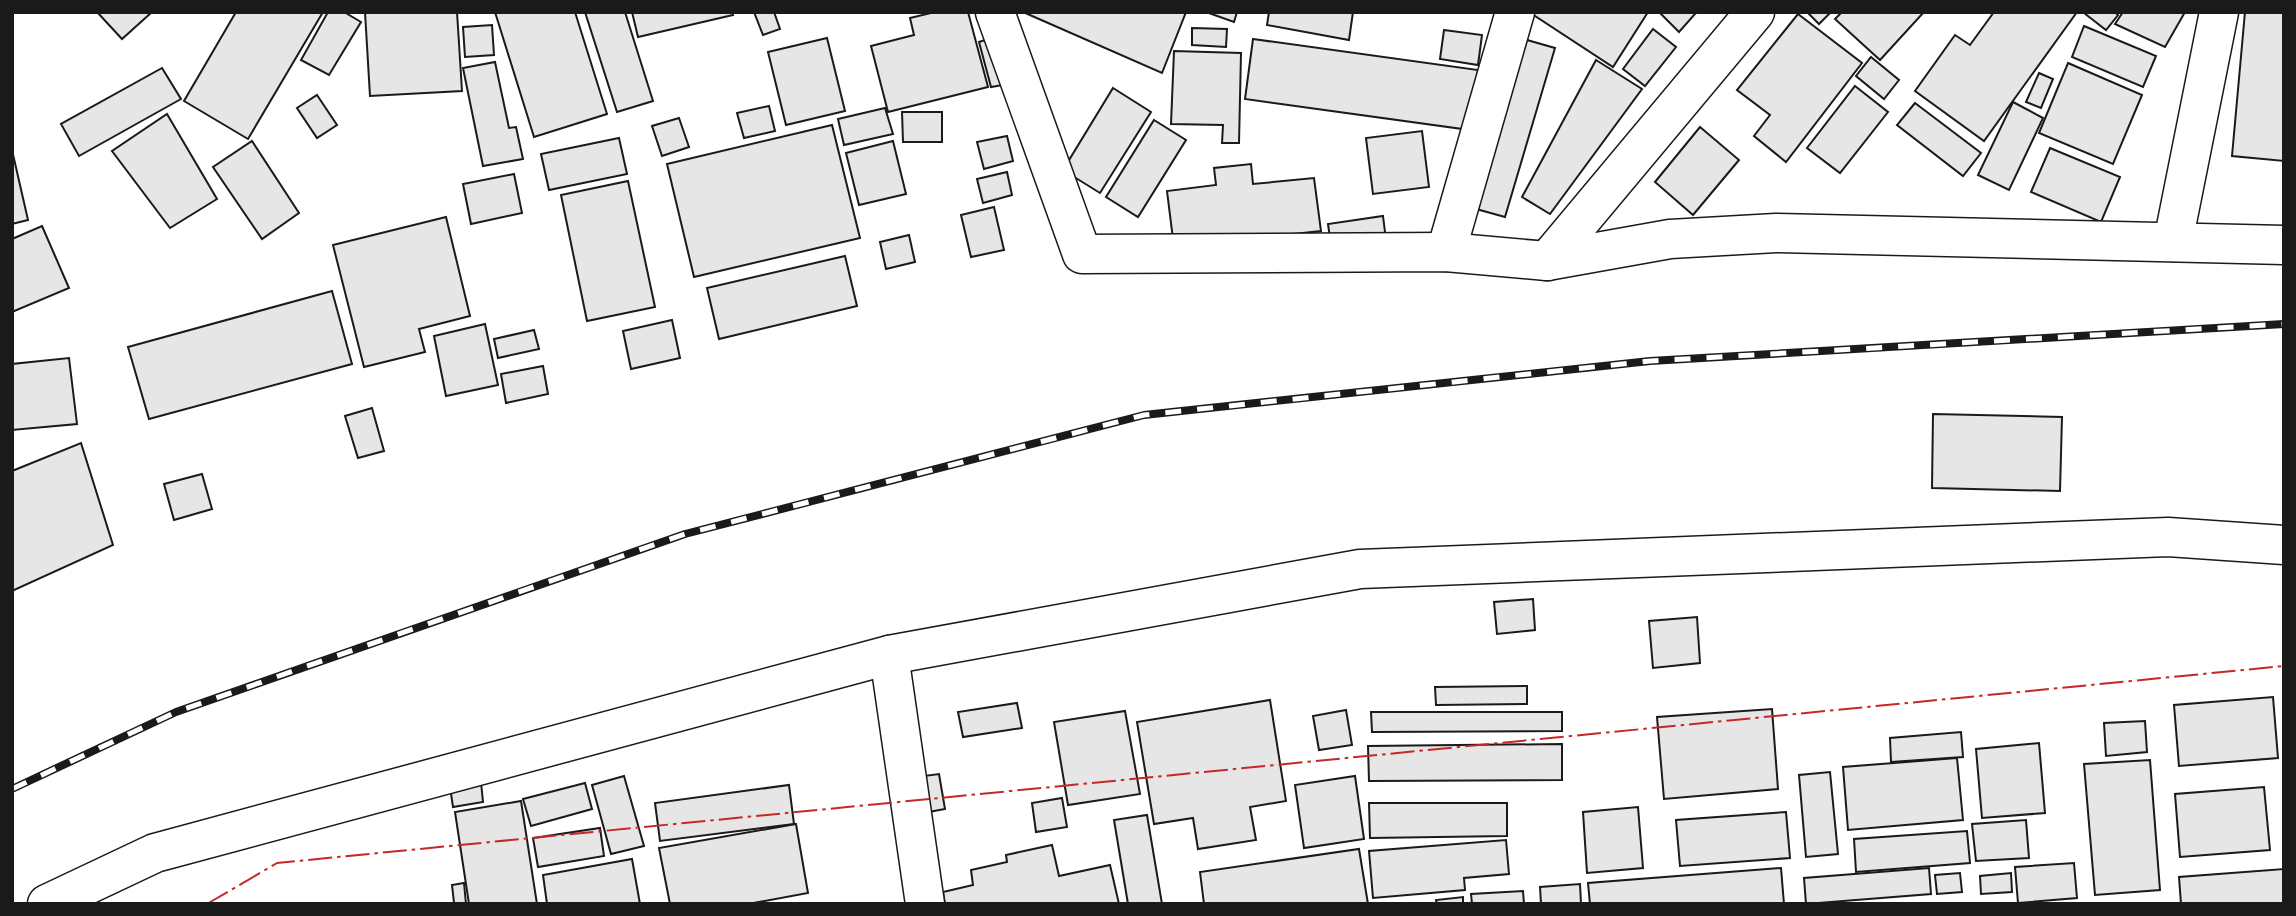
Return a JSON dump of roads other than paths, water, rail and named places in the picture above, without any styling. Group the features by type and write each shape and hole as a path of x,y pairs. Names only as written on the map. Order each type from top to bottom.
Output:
{"street":[{"path":"995,12 1082,254 1446,252 1547,261 1670,239 1776,233 2284,245"},
{"path":"1446,252 1514,12"},
{"path":"1547,261 1755,12"},
{"path":"2173,242 2219,12"},
{"path":"47,904 155,853 889,655 1360,569 2168,537 2284,545"},
{"path":"889,655 925,904"}],"railway":[{"path":"12,789 176,712 685,534 1144,415 1650,361 2284,324"}]}
